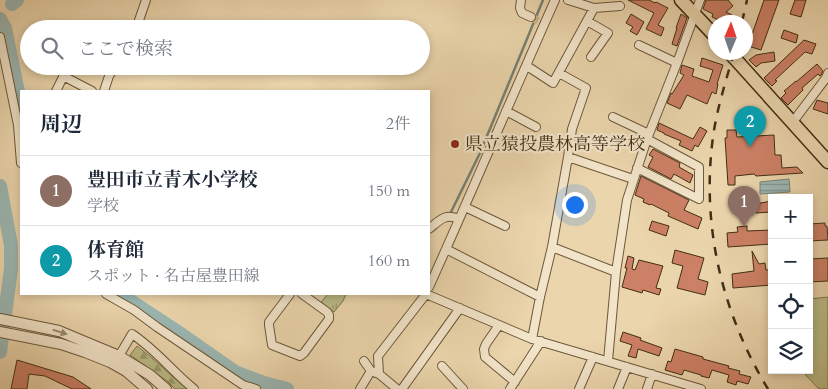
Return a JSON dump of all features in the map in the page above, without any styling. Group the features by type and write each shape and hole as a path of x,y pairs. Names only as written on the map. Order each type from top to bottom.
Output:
{"main road":[{"path":"681,0 708,29"},
{"path":"736,60 828,162"}],"street":[{"path":"139,20 146,0"},
{"path":"521,0 520,8 522,13 531,17"},
{"path":"430,285 527,66 542,23 554,0"},
{"path":"568,0 594,8 620,6"},
{"path":"608,361 616,272 627,200 648,137 700,0"},
{"path":"527,66 553,83 594,8"},
{"path":"587,21 608,33 592,57"},
{"path":"0,37 18,125 20,150"},
{"path":"639,45 677,63"},
{"path":"532,339 552,247 572,129 586,88 559,73"},
{"path":"792,123 828,73"},
{"path":"104,90 110,75"},
{"path":"56,90 63,77 65,77 90,90"},
{"path":"506,111 536,127"},
{"path":"613,117 699,167 699,199 637,168"},
{"path":"568,157 633,179"},
{"path":"465,207 505,226"},
{"path":"430,228 444,217 452,216 459,219"},
{"path":"552,247 616,272"},
{"path":"446,249 540,297"},
{"path":"108,295 146,318 243,385 256,389"},
{"path":"289,295 269,322 272,345 300,356 329,319 327,312 303,295"},
{"path":"360,389 375,372 378,356 425,295"},
{"path":"428,295 532,339 701,389"},
{"path":"402,389 460,308"},
{"path":"0,319 59,331 119,356 150,375 166,389"},
{"path":"499,325 486,344 484,349 485,357 513,386 541,341"},
{"path":"0,332 61,344 85,352 126,371 147,389"},
{"path":"119,356 132,334 144,342 179,377 194,389"},
{"path":"579,389 593,357"},
{"path":"364,361 397,389"},
{"path":"442,366 464,389"},
{"path":"618,389 627,367"},
{"path":"647,389 652,374"}],"green space":[{"path":"327,295 346,295 334,312 321,302"},
{"path":"828,297 828,389 819,389 805,374 813,374 813,299"},
{"path":"137,346 188,389 175,389 167,381 130,355"}],"water":[{"path":"789,179 790,192 760,194 760,182"}],"building":[{"path":"628,0 649,0 668,8 658,25 664,28 661,36 646,29 654,13"},
{"path":"706,0 728,0 733,6 726,12 732,15 713,15 703,9"},
{"path":"764,0 779,0 761,50 753,48 753,32"},
{"path":"795,0 806,0 801,17 790,14"},
{"path":"631,14 644,22 637,35 630,31 633,27 626,23"},
{"path":"681,14 687,18 677,46 672,44"},
{"path":"784,30 798,35 796,43 781,38"},
{"path":"804,40 816,44 812,54 805,52 775,80 777,81 772,86 764,78"},
{"path":"774,52 775,61 761,63 756,67 749,60 753,60 756,55"},
{"path":"702,58 723,65 716,94 712,92 707,104 687,95 680,109 667,103 671,93 684,75 680,73 682,65 694,69 692,76 709,82 713,70 700,66"},
{"path":"817,64 823,71 821,75 818,74 802,88 803,90 788,105 781,98 786,93 784,91"},
{"path":"817,100 828,103 828,114 813,109"},
{"path":"659,123 693,139 700,127 707,131 698,147 695,145 692,151 679,145 681,141 657,130"},
{"path":"727,130 736,130 737,137 774,135 775,155 781,155 782,168 797,167 803,173 735,176 735,185 728,185 725,138 727,138"},
{"path":"653,149 680,163 679,167 693,175 690,183 674,174 671,179 648,167 653,157 649,155"},
{"path":"641,176 689,200 684,210 702,218 698,229 668,216 669,213 643,202 644,199 635,195"},
{"path":"768,202 768,212 756,213 755,204"},
{"path":"652,221 669,226 666,236 649,230"},
{"path":"825,223 828,240 813,241 813,224"},
{"path":"747,226 747,231 768,230 768,244 728,247 727,233 738,232 737,227"},
{"path":"675,250 704,258 698,279 708,282 705,295 677,288 683,266 672,263"},
{"path":"752,251 759,264 765,263 766,270 768,270 768,285 733,288 732,274 754,271"},
{"path":"628,256 634,258 632,269 635,270 639,260 663,266 656,288 661,289 659,295 643,290 642,293 622,287"},
{"path":"828,258 828,281 813,282 813,259"},
{"path":"623,332 662,348 659,356 638,349 636,358 628,356 632,345 620,341"},
{"path":"675,349 729,366 728,368 740,371 739,374 751,377 748,384 737,381 736,385 727,382 729,375 712,370 709,378 684,370 682,375 665,370 668,361 671,362"},
{"path":"17,360 73,377 91,389 72,389 45,376 29,374 27,389 11,389"}],"waterway":[{"path":"12,4 17,0"},
{"path":"451,212 480,153 543,0"},
{"path":"0,19 5,28 20,102"},
{"path":"0,186 11,245 11,269 0,352"},
{"path":"122,295 235,372 287,389"}],"tunnel":[{"path":"531,17 540,22"}],"railway":[{"path":"744,15 747,0"},
{"path":"732,60 719,105 713,137 710,170 713,236 727,299 738,330 768,389"}],"place":[{"name":"県立猿投農林高等学校","path":"455,144"},
{"name":"体育館","path":"750,147"},
{"name":"豊田市立青木小学校","path":"744,227"}]}
